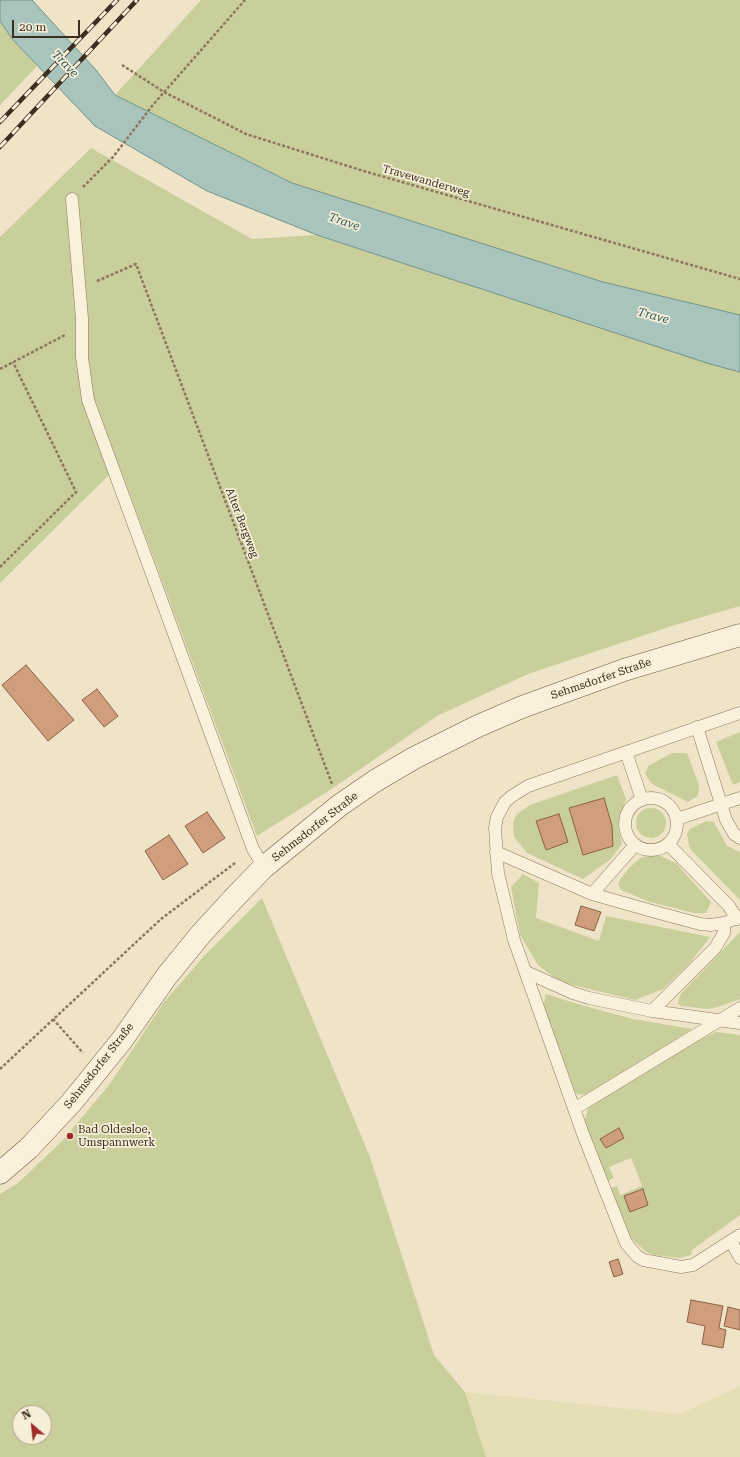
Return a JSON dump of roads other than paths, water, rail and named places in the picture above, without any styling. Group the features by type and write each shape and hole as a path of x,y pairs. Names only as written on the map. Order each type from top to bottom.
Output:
{"main road":[{"name":"Sehmsdorfer Straße","path":"0,1173 29,1148 54,1122 96,1072 122,1040 153,994 201,934 258,858 375,781 448,740 522,708 624,670 740,634"}],"lane":[{"path":"72,199 82,326 82,357 88,400 258,858"},
{"path":"740,712 528,786 512,796 501,808 497,817 496,852 501,892 514,940 526,972 534,1000 574,1109 624,1238 637,1256 644,1260 671,1266 692,1265 736,1238 740,1258"},
{"path":"698,727 721,805 730,828 734,834 740,838"},
{"path":"626,752 642,800"},
{"path":"648,798 660,800 671,808 676,819 677,828 668,844 655,851 647,851 635,845 628,838 624,824 629,809 642,800 648,798"},
{"path":"676,819 740,798"},
{"path":"496,852 592,894 700,924 724,923 739,918 668,844"},
{"path":"592,894 635,845"},
{"path":"652,1011 715,948 724,933 724,923"},
{"path":"526,972 568,991 589,998 652,1011 740,1023"},
{"path":"574,1109 740,1008"}],"water":[{"name":"Trave","path":"0,0 32,0 96,70 115,95 292,183 603,282 740,315 740,372 710,364 317,235 207,191 95,126 13,40 0,21"}],"railway":[{"path":"0,122 117,0"},
{"path":"0,147 137,0"}],"place":[{"name":"Bad Oldesloe, Umspannwerk","path":"70,1136"}]}
